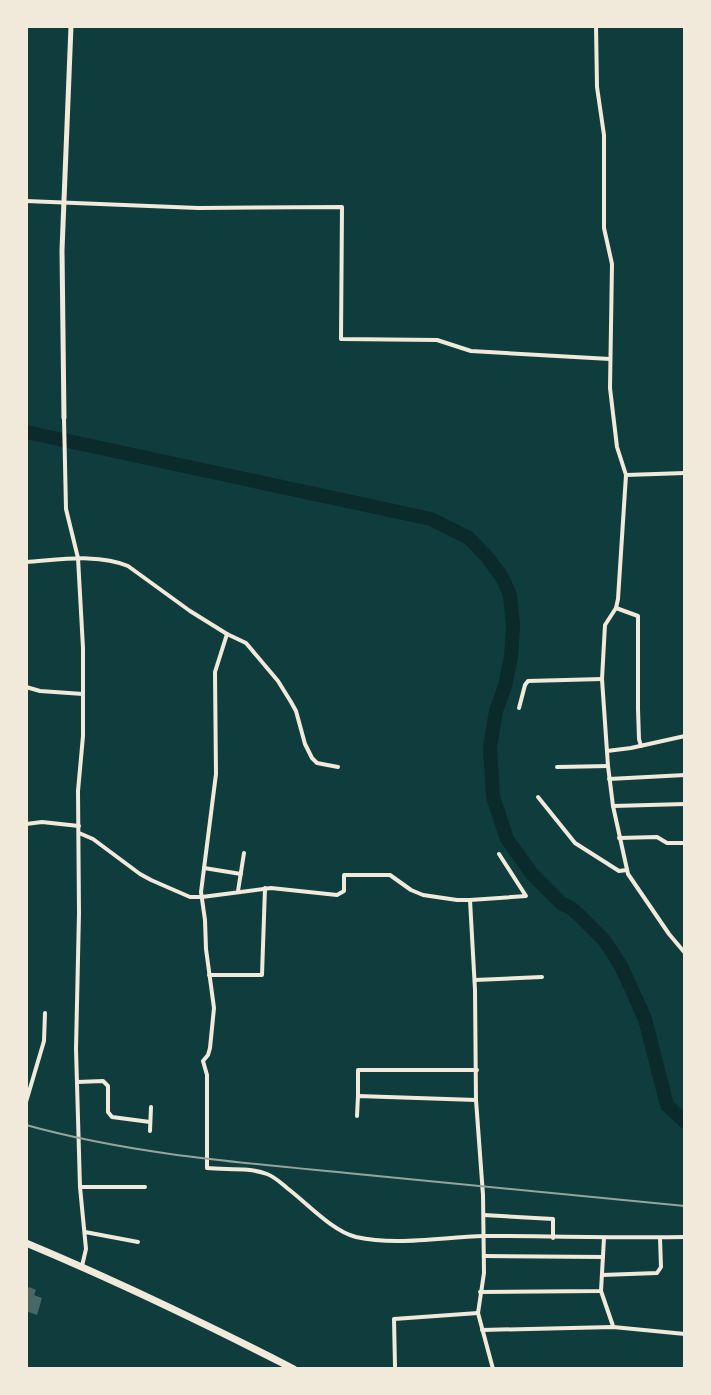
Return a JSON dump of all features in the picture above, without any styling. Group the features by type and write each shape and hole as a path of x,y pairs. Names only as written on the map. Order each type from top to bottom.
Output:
{"highway":[{"path":"26,1243 179,1311 294,1369"}],"street":[{"path":"71,26 63,201 62,322 66,509 78,558 83,648 83,736 78,791 77,1082 80,1187 86,1249 82,1266"},
{"path":"596,26 597,87 604,135 604,228 612,264 610,388 613,426 626,475 616,608 605,625 602,679 609,779 627,870 654,913 685,953"},
{"path":"26,201 200,208 342,207 341,339 437,340 471,351 610,359"},
{"path":"626,475 685,473"},
{"path":"26,562 78,558 119,562 190,611 246,643 278,681 296,711 312,758 317,763 338,767"},
{"path":"616,608 638,616 641,746"},
{"path":"227,634 215,672 216,774 198,897 205,920 214,1008 210,1048 203,1061 207,1086 207,1168 268,1174 338,1230 352,1236 389,1240 484,1236 685,1237"},
{"path":"519,708 528,681 602,679"},
{"path":"26,687 83,694"},
{"path":"607,751 685,736"},
{"path":"557,767 608,766"},
{"path":"609,779 685,775"},
{"path":"538,797 575,843 619,871 627,870"},
{"path":"613,806 685,804"},
{"path":"26,824 42,822 79,826"},
{"path":"79,833 93,839 140,874 198,897 265,888 337,895 344,891 344,875 390,875 423,895 457,900 526,896 499,854"},
{"path":"619,838 657,837 667,843 685,843"},
{"path":"238,891 244,853"},
{"path":"204,868 241,874"},
{"path":"209,975 262,975 265,888"},
{"path":"470,900 475,980 476,1100 484,1215 484,1273 478,1313 493,1369"},
{"path":"475,980 542,977"},
{"path":"26,1102 44,1041 45,1013"},
{"path":"357,1116 358,1070 477,1070"},
{"path":"77,1082 103,1081 108,1086 108,1112 112,1117 150,1122"},
{"path":"358,1096 476,1100"},
{"path":"150,1131 151,1107"},
{"path":"80,1187 145,1187"},
{"path":"484,1215 553,1219 553,1238"},
{"path":"85,1232 138,1242"},
{"path":"604,1238 601,1291 613,1327"},
{"path":"602,1275 657,1273 661,1267 660,1238"},
{"path":"484,1256 603,1257"},
{"path":"480,1292 601,1291"},
{"path":"395,1366 394,1319 478,1313"},
{"path":"482,1330 613,1327 685,1334"}],"building":[{"path":"29,1287 36,1290 34,1295 42,1298 37,1315 26,1311"}],"waterway":[{"path":"26,432 431,519 469,538 502,577 510,595 513,626 511,657 490,747 493,797 507,839 532,874 561,903 581,917 611,950 645,1019 667,1105 685,1122"}],"railway":[{"path":"26,1125 108,1144 190,1157 685,1206"}]}
